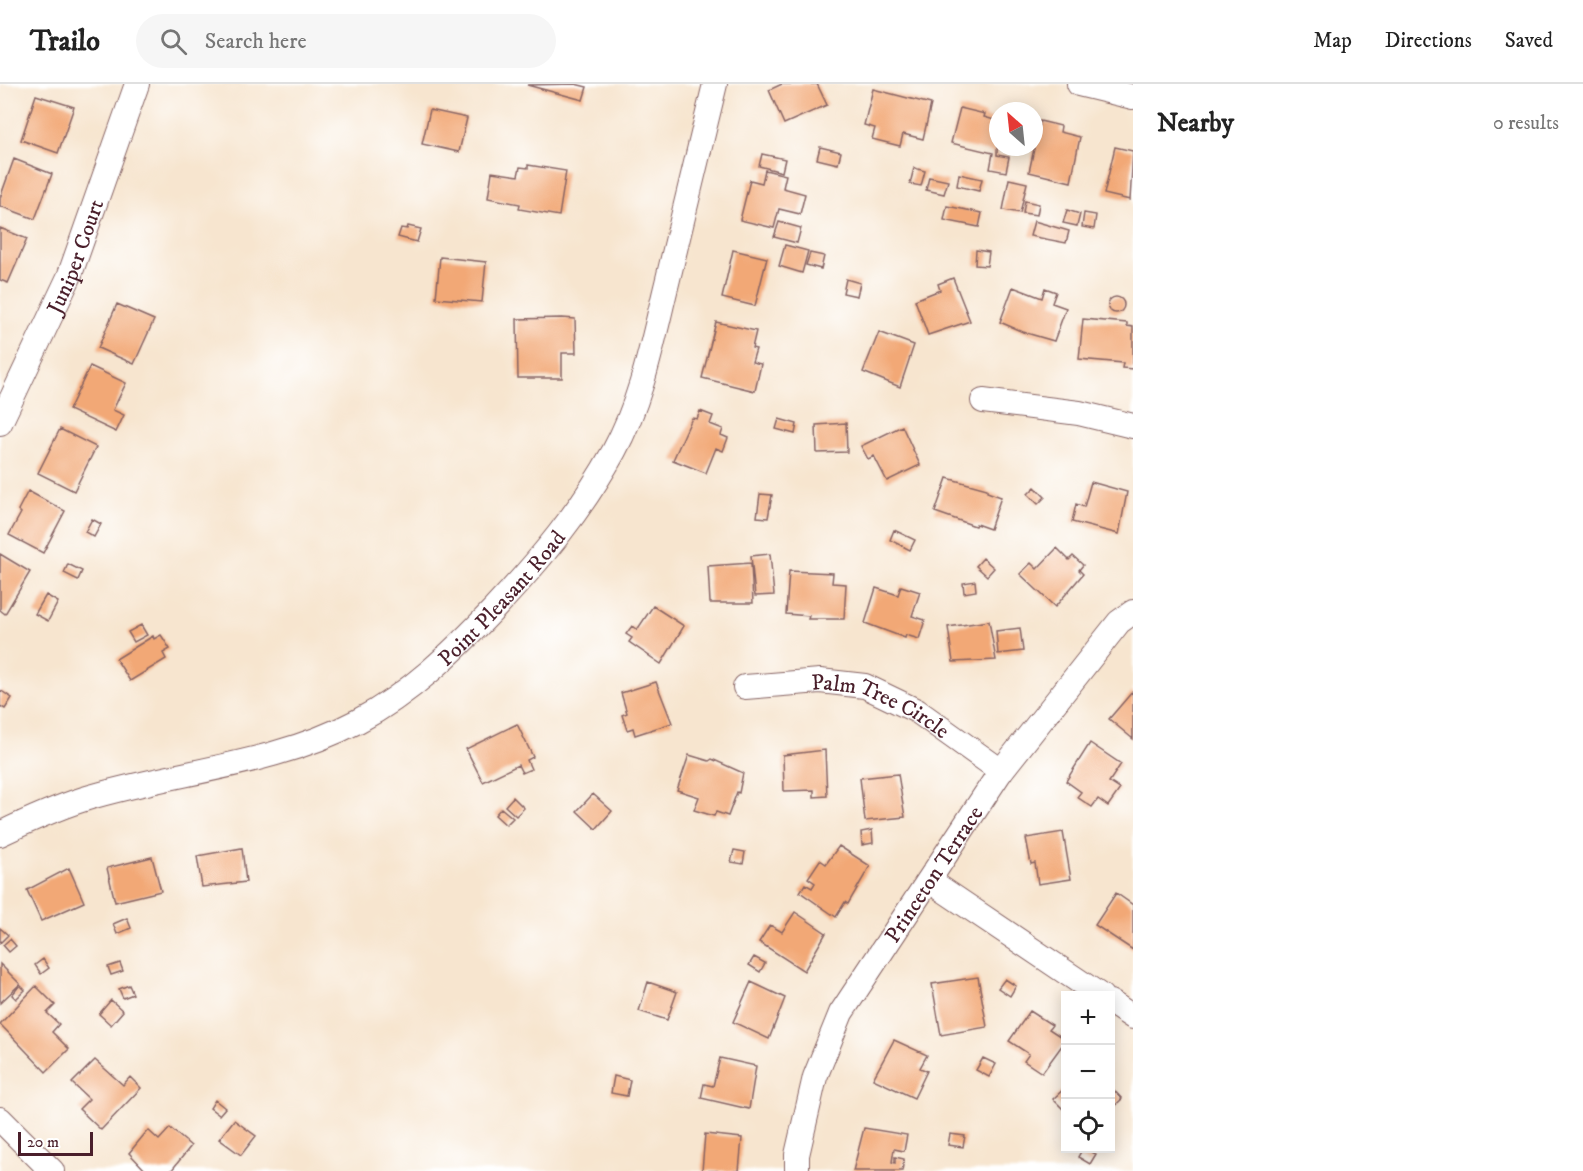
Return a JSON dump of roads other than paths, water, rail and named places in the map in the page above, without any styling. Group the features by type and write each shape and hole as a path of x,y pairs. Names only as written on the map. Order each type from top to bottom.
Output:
{"street":[{"name":"Juniper Court","path":"0,423 69,277 136,84"},
{"name":"Point Pleasant Road","path":"0,834 83,800 261,758 358,721 427,675 542,559 575,515 614,450 640,392 716,84"},
{"path":"1079,84 1133,97"},
{"path":"983,401 1079,413 1133,426"},
{"name":"Princeton Terrace","path":"797,1171 797,1155 815,1077 841,1013 1001,771 1119,622 1133,612"},
{"name":"Palm Tree Circle","path":"745,687 820,681 865,686 917,711 1001,771"},
{"path":"930,881 1094,991"},
{"path":"1115,1005 1133,1017"},
{"path":"0,1119 52,1171"}]}
